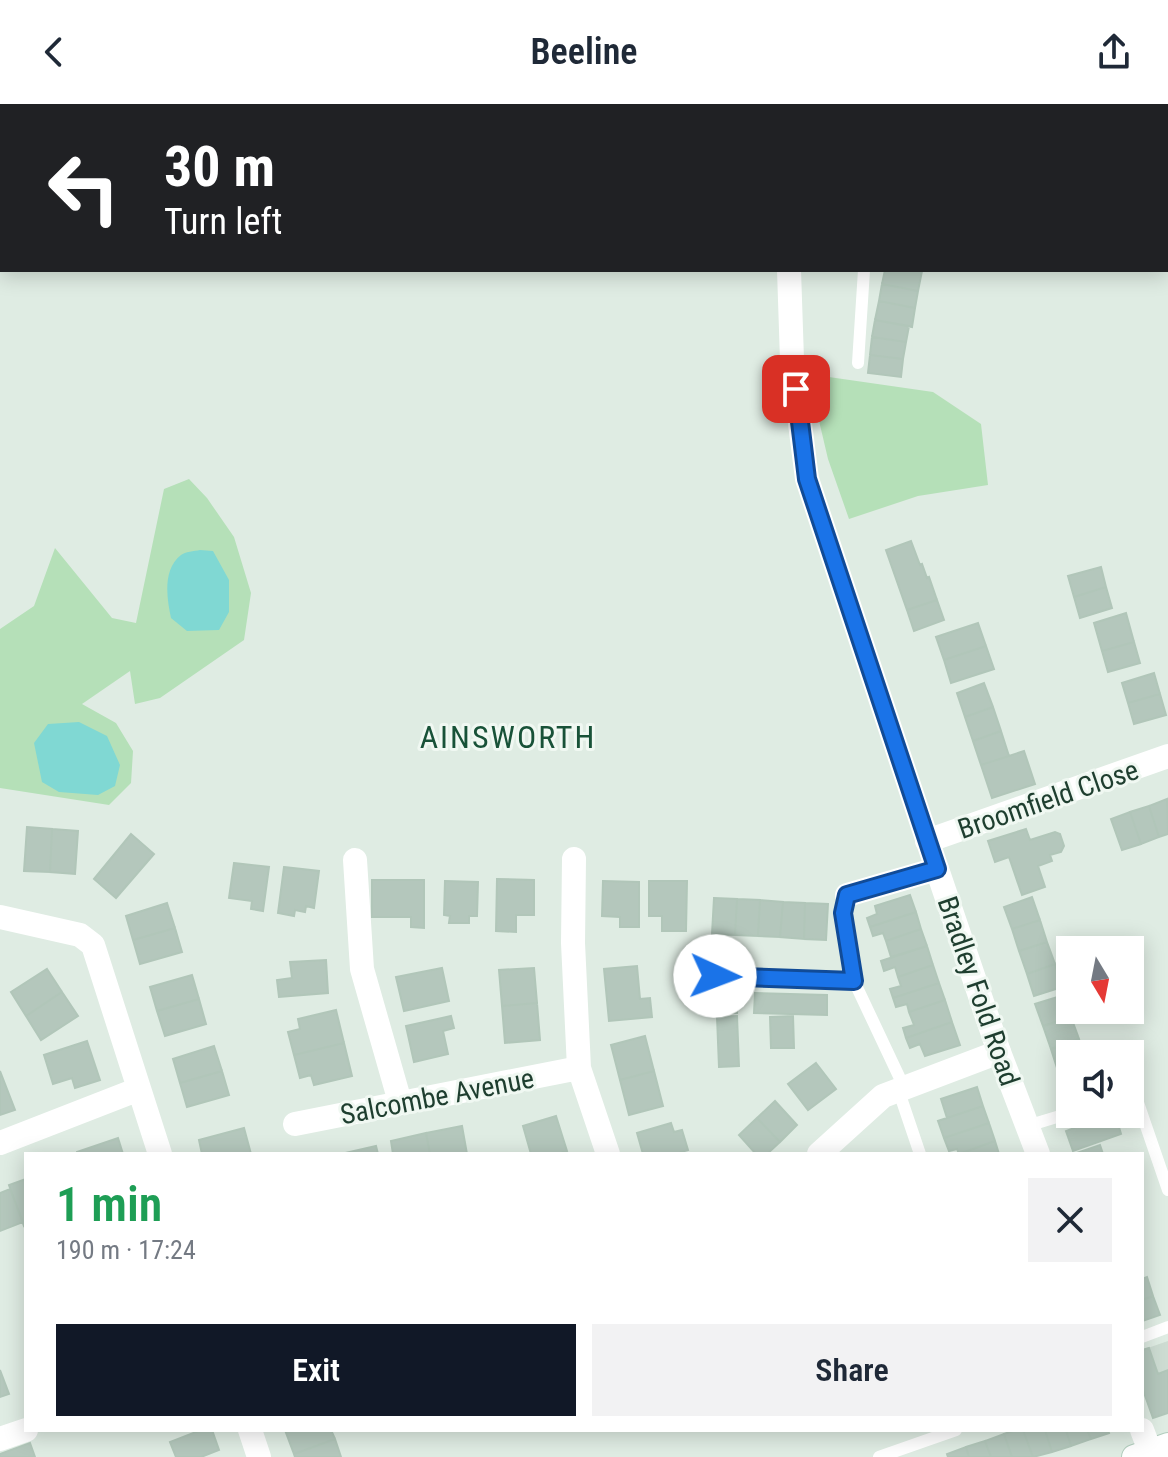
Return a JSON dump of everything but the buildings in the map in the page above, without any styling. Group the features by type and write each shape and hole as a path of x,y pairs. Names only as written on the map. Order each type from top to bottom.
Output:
{"street":[{"name":"Bradley Fold Road","path":"789,272 792,360 807,479 999,1052 1037,1152"},
{"name":"Broomfield Close","path":"927,841 1168,756"},
{"path":"574,859 573,943 579,1068 607,1152"},
{"path":"355,860 362,969 400,1102"},
{"path":"847,895 937,869"},
{"path":"0,917 80,935 93,945 159,1152"},
{"path":"821,1152 883,1096 999,1052"},
{"name":"Salcombe Avenue","path":"295,1123 579,1068"},
{"path":"0,1143 139,1089"},
{"path":"0,1439 24,1431"},
{"path":"251,1432 259,1457"}],"lane":[{"path":"858,363 864,272"},
{"path":"847,895 843,913 854,981 901,1088 919,1152"},
{"path":"715,976 854,981"},
{"path":"1027,1126 1056,1117"},
{"path":"1144,1120 1168,1190"},
{"path":"1144,1336 1168,1327"},
{"path":"879,1457 950,1432"}],"shaded area":[{"path":"1168,1341 1168,1413 1153,1418 1144,1393 1144,1349"}],"green space":[{"path":"808,374 933,392 981,424 988,485 918,496 849,519 828,459"},
{"path":"189,479 207,498 234,537 251,593 244,640 160,698 135,704 130,671 82,704 116,723 133,751 131,783 109,805 0,788 0,629 34,606 55,548 112,618 136,623 164,489"}],"water":[{"path":"200,550 213,551 229,580 229,612 219,630 187,631 171,618 167,594 171,568 181,555"},
{"path":"79,722 107,736 120,765 115,786 98,795 59,792 42,782 34,743 48,724"}],"district":[{"name":"AINSWORTH","path":"508,737"}],"route":[{"path":"715,976 854,981 843,913 847,895 937,869 807,479 796,389"}]}
